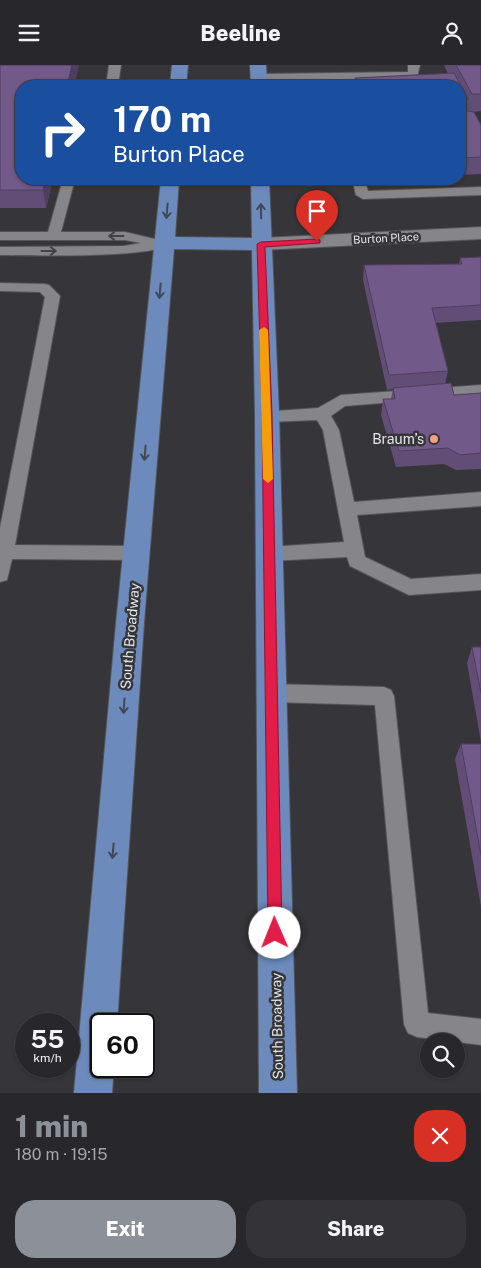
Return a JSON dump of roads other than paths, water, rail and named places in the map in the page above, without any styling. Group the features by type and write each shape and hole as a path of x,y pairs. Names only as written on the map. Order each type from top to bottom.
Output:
{"main road":[{"path":"179,80 180,65"},
{"name":"South Broadway","path":"93,1093 169,185"},
{"name":"South Broadway","path":"260,185 267,416 278,1093"},
{"path":"164,243 261,244"}],"street":[{"name":"Burton Place","path":"261,244 481,233"}],"lane":[{"path":"113,80 115,65"},
{"path":"310,65 312,77"},
{"path":"259,76 413,75 414,65"},
{"path":"54,234 67,185"},
{"path":"360,185 363,195 481,191"},
{"path":"0,235 125,236 164,243"},
{"path":"0,251 124,250 164,243"},
{"path":"0,287 44,288 53,296 2,552 0,575"},
{"path":"267,416 322,415 341,401 481,390"},
{"path":"322,415 331,430 358,562 409,587 481,582"},
{"path":"346,509 481,499"},
{"path":"269,554 354,549"},
{"path":"2,552 137,553"},
{"path":"271,693 384,696 417,1024 481,1032"}],"place":[{"name":"Braum’s","path":"434,439"}]}
